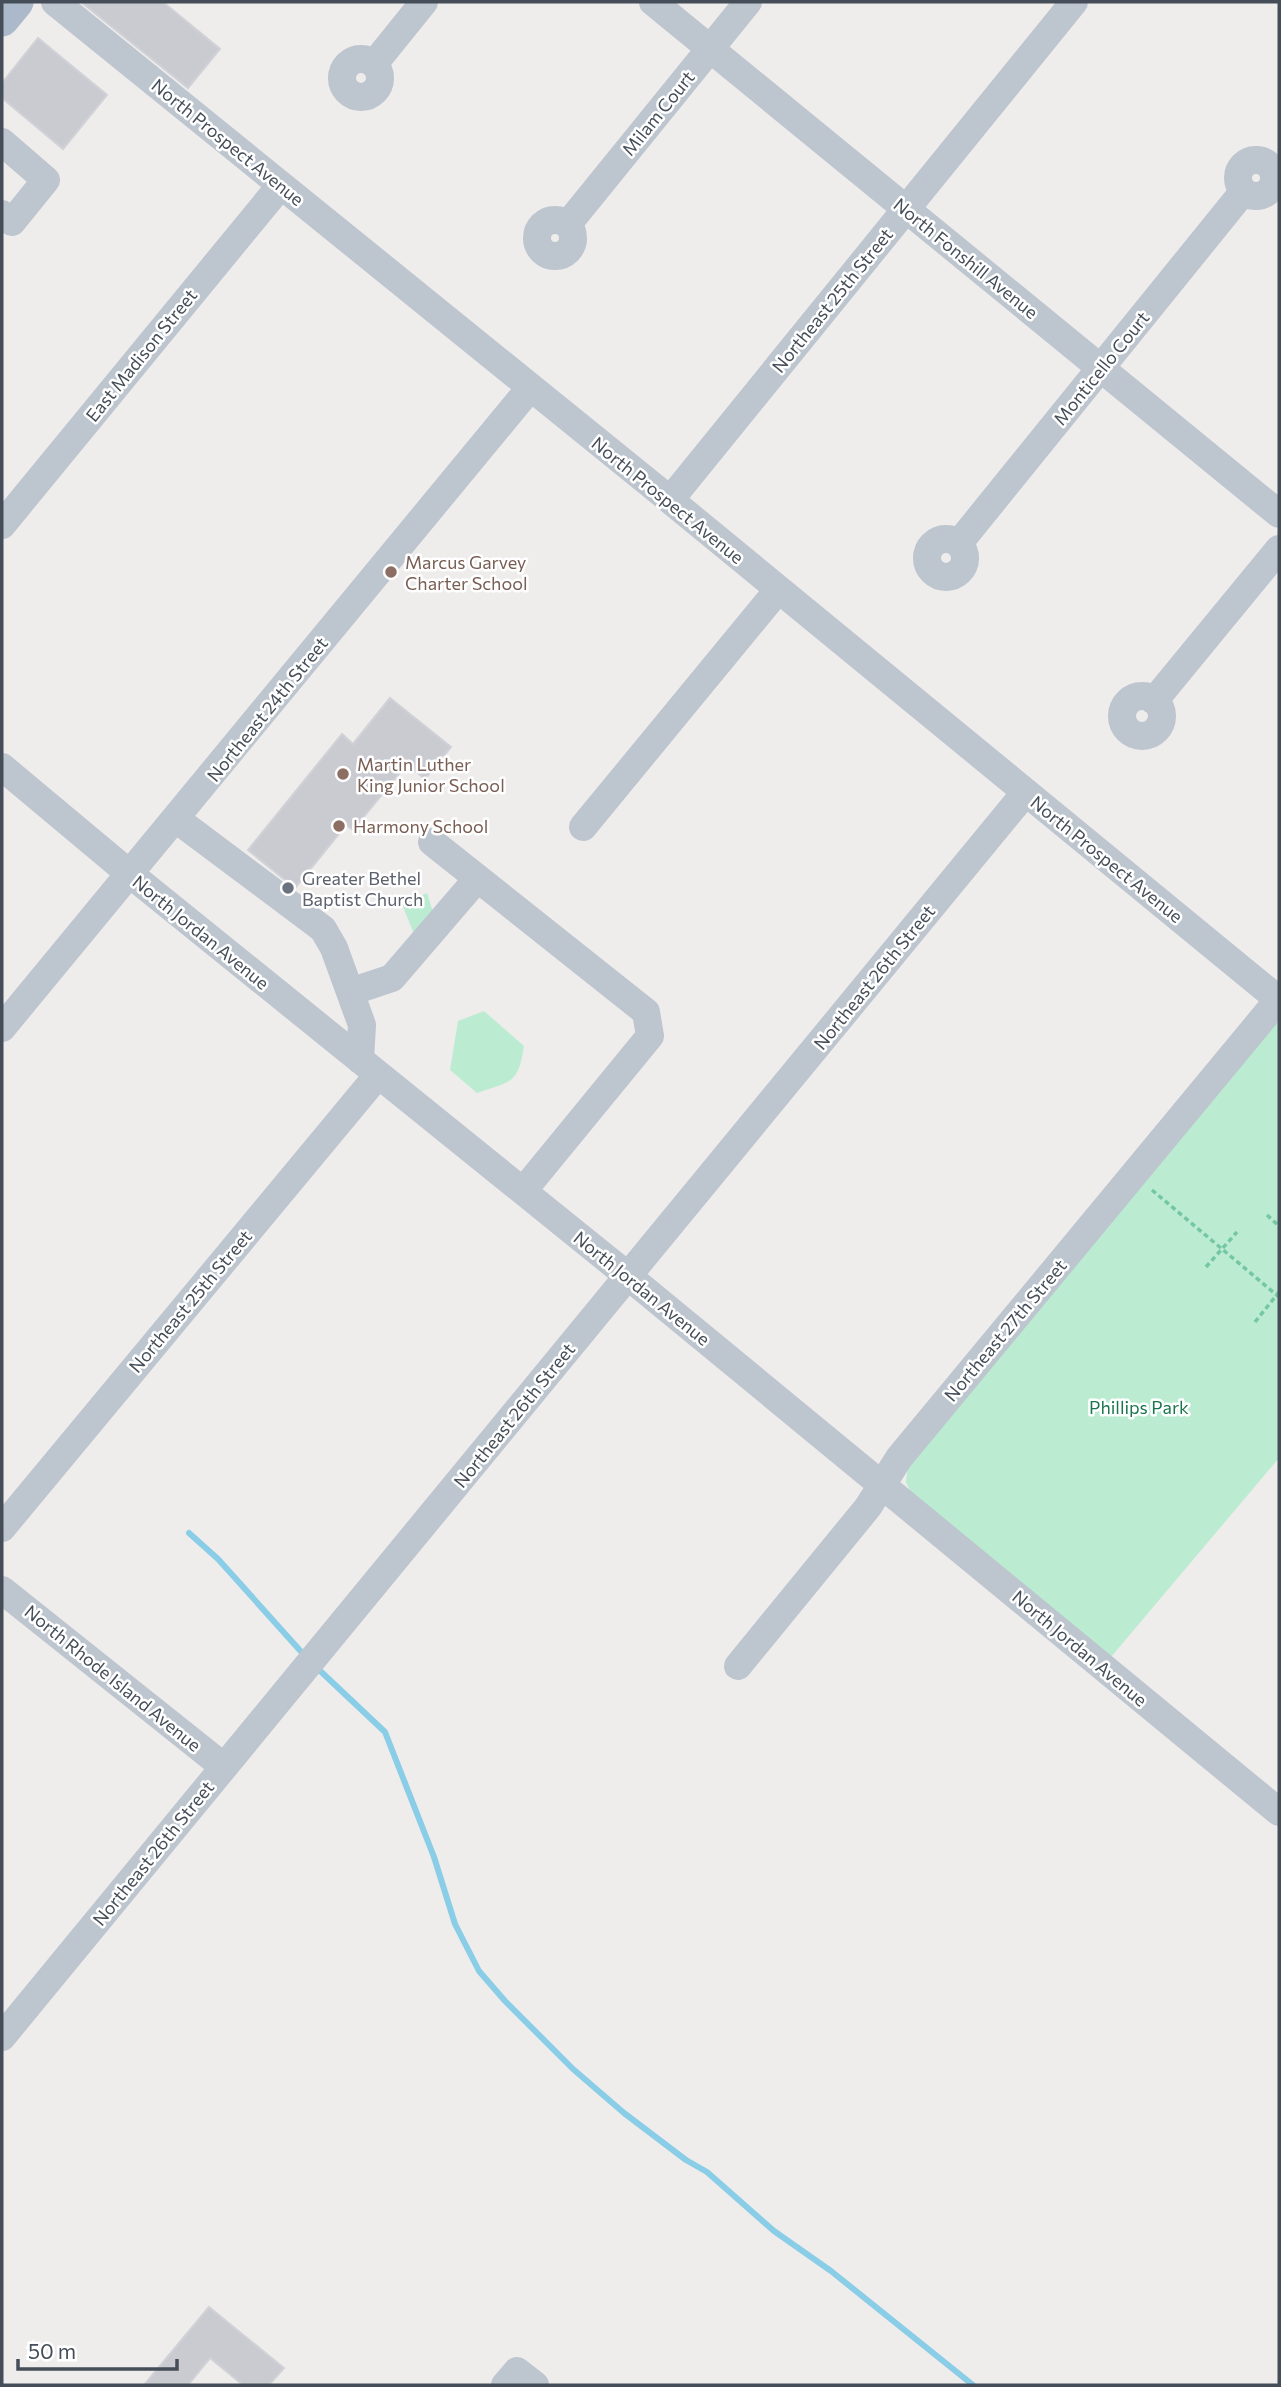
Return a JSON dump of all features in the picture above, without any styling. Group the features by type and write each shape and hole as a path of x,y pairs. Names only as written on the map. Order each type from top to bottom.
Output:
{"main road":[{"path":"2,19 16,2"}],"street":[{"name":"North Prospect Avenue","path":"55,2 670,500 1279,1000"},
{"path":"374,64 424,2"},
{"name":"North Fonshill Avenue","path":"653,2 1279,514"},
{"name":"Milam Court","path":"568,224 748,2"},
{"name":"Northeast 25th Street","path":"670,500 1074,2"},
{"path":"2,142 46,180 12,222 2,214"},
{"name":"East Madison Street","path":"2,525 281,185"},
{"name":"Monticello Court","path":"959,543 1244,192"},
{"name":"Northeast 24th Street","path":"2,1028 530,388"},
{"path":"1154,701 1279,549"},
{"path":"583,827 778,590"},
{"name":"North Jordan Avenue","path":"2,767 130,874 883,1484 1279,1812"},
{"name":"Northeast 26th Street","path":"2,2037 1026,793"},
{"path":"176,819 323,929 334,948 362,1025 369,1067"},
{"path":"432,842 646,1013 650,1035 523,1191"},
{"path":"350,992 392,978 477,879"},
{"name":"Northeast 27th Street","path":"738,1666 868,1507 899,1458 1279,1000"},
{"name":"Northeast 25th Street","path":"2,1528 369,1067"},
{"name":"North Rhode Island Avenue","path":"2,1590 224,1767"},
{"path":"505,2385 517,2371 535,2385"}],"path":[{"path":"1133,1175 1278,1295 1255,1322"},
{"path":"1267,1215 1279,1226"},
{"path":"1206,1267 1237,1232"}],"green space":[{"path":"427,893 438,928 416,939 402,904"},
{"path":"484,1011 524,1046 519,1068 511,1079 477,1093 450,1070 458,1021"},
{"name":"Phillips Park","path":"1279,1021 1279,1458 1111,1657 913,1497 906,1482 908,1467"}],"building":[{"path":"81,2 163,2 220,49 188,88"},
{"path":"38,38 107,95 63,149 2,98 2,83"},
{"path":"390,698 451,747 425,779 407,764 353,830 346,825 295,888 248,850 342,734 353,744"},
{"path":"209,2307 284,2368 269,2385 243,2385 210,2358 188,2385 144,2385"}],"waterway":[{"path":"189,1533 218,1559 305,1656"},
{"path":"315,1666 385,1732 434,1857 455,1924 479,1971 505,2001 573,2069 624,2113 686,2160 707,2172 774,2231 831,2271 973,2385"}],"place":[{"name":"Marcus Garvey Charter School","path":"391,572"},
{"name":"Martin Luther King Junior School","path":"343,774"},
{"name":"Harmony School","path":"339,826"},
{"name":"Greater Bethel Baptist Church","path":"288,888"}]}
